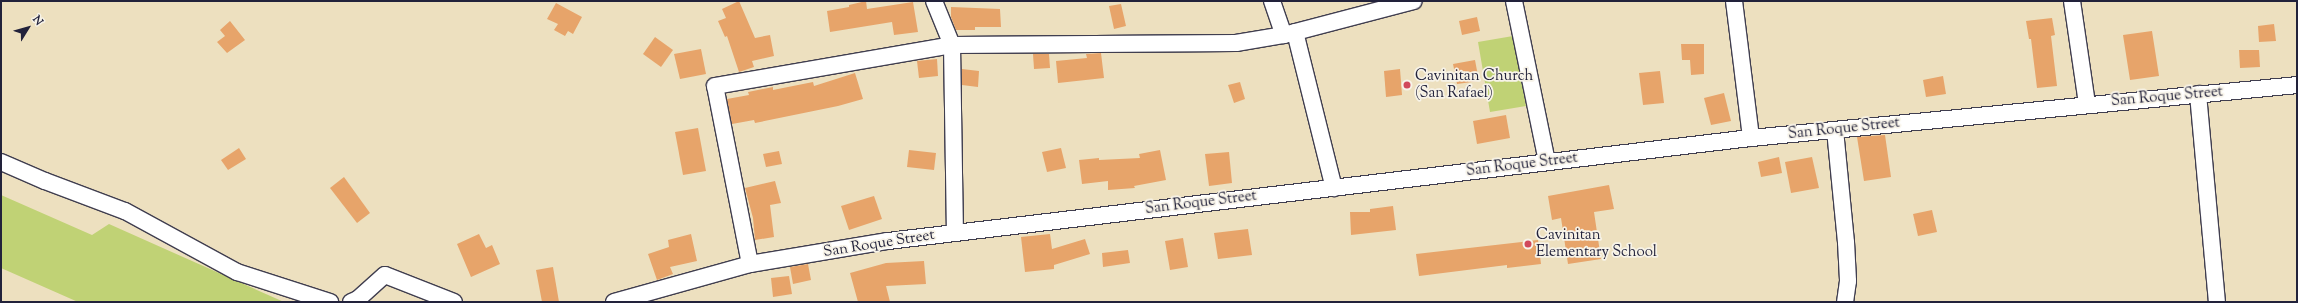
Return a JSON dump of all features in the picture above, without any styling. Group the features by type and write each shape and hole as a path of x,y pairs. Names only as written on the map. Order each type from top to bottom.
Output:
{"street":[{"path":"934,1 952,45 955,232"},
{"path":"1272,1 1289,34 1334,188"},
{"path":"750,264 715,86 952,45 1236,43 1289,34 1414,1"},
{"path":"1514,1 1547,162"},
{"path":"1734,1 1750,138"},
{"path":"2072,1 2087,104"},
{"name":"San Roque Street","path":"614,302 750,264 888,241 955,232 1750,138 2087,104 2297,85"},
{"path":"2198,94 2217,302"},
{"path":"1835,130 1846,242 1848,281 1845,302"},
{"path":"1,162 45,182 125,211 237,272 330,302"},
{"path":"351,302 358,299 385,275 400,279 454,302"}],"green space":[{"path":"1513,36 1526,106 1490,112 1478,42"},
{"path":"1,195 92,235 109,224 284,302 78,302 1,268"}],"building":[{"path":"739,1 755,38 770,35 774,56 752,61 754,67 739,72 727,36 725,37 718,21 726,18 722,9"},
{"path":"866,1 867,9 913,2 918,32 894,35 892,22 830,32 827,11 849,7 849,5"},
{"path":"556,3 582,17 573,34 568,31 565,36 554,30 558,24 547,19"},
{"path":"1121,4 1126,26 1114,29 1109,6"},
{"path":"951,7 1000,9 1001,27 975,27 975,30 956,30 951,17"},
{"path":"1477,17 1480,31 1462,35 1459,21"},
{"path":"2052,18 2055,35 2051,36 2057,86 2037,88 2031,39 2029,39 2026,21"},
{"path":"230,21 245,40 227,53 217,42 225,36 220,30"},
{"path":"2274,24 2276,41 2259,42 2258,26"},
{"path":"2152,31 2159,76 2130,80 2123,35"},
{"path":"655,37 673,50 661,67 643,54"},
{"path":"1681,44 1704,44 1704,74 1691,75 1690,60 1682,60"},
{"path":"701,49 706,74 680,79 674,54"},
{"path":"2239,50 2259,50 2260,67 2240,68"},
{"path":"1101,53 1104,78 1058,83 1056,61 1087,58 1086,54"},
{"path":"1033,54 1049,54 1050,68 1034,69"},
{"path":"937,59 938,76 919,78 917,61"},
{"path":"1475,60 1479,81 1457,84 1453,64"},
{"path":"962,69 979,71 978,87 962,85"},
{"path":"1400,69 1402,95 1386,97 1384,71"},
{"path":"1660,71 1664,103 1643,105 1639,73"},
{"path":"855,73 863,99 838,106 755,123 754,120 732,124 727,99 749,95 748,92 773,87 773,90 813,82 814,86"},
{"path":"1943,76 1946,94 1926,97 1923,80"},
{"path":"1240,82 1245,99 1234,103 1228,85"},
{"path":"1724,93 1731,121 1711,125 1704,98"},
{"path":"1506,115 1510,138 1477,144 1473,121"},
{"path":"698,128 706,171 683,175 675,132"},
{"path":"1885,135 1891,177 1864,181 1857,137"},
{"path":"239,148 246,159 228,170 221,160"},
{"path":"1061,148 1066,168 1047,172 1042,152"},
{"path":"909,150 936,153 934,170 907,167"},
{"path":"1160,150 1166,180 1134,186 1135,188 1108,190 1108,181 1082,184 1079,160 1099,158 1099,160 1140,158 1139,154"},
{"path":"779,151 782,164 766,167 763,154"},
{"path":"1229,152 1232,183 1209,186 1205,154"},
{"path":"1779,157 1782,173 1761,177 1758,162"},
{"path":"1812,157 1819,188 1791,193 1785,162"},
{"path":"344,177 370,213 357,223 330,188"},
{"path":"775,181 781,203 770,205 774,237 755,240 753,218 745,188"},
{"path":"1609,185 1614,209 1594,212 1601,259 1568,264 1561,218 1552,220 1548,196"},
{"path":"874,196 882,219 849,230 841,206"},
{"path":"1393,206 1396,230 1351,235 1350,212 1370,212 1370,209"},
{"path":"1932,210 1937,232 1918,236 1913,214"},
{"path":"1248,229 1252,255 1218,259 1214,233"},
{"path":"479,234 486,248 492,245 500,264 471,277 457,244"},
{"path":"691,234 697,261 670,267 673,274 657,280 648,254 669,247 668,240"},
{"path":"1050,234 1052,249 1085,239 1090,254 1054,265 1054,269 1025,272 1021,237"},
{"path":"1183,238 1188,267 1170,270 1165,241"},
{"path":"1538,240 1541,264 1507,268 1507,265 1419,276 1416,254"},
{"path":"1128,250 1130,263 1103,267 1102,253"},
{"path":"924,261 926,284 886,286 890,302 858,302 850,273 886,263"},
{"path":"808,264 811,280 793,284 790,267"},
{"path":"553,267 559,302 542,302 536,270"},
{"path":"789,276 792,294 773,297 771,278"}],"place":[{"name":"Cavinitan Church (San Rafael)","path":"1407,85"},
{"name":"Cavinitan Elementary School","path":"1528,244"}]}
